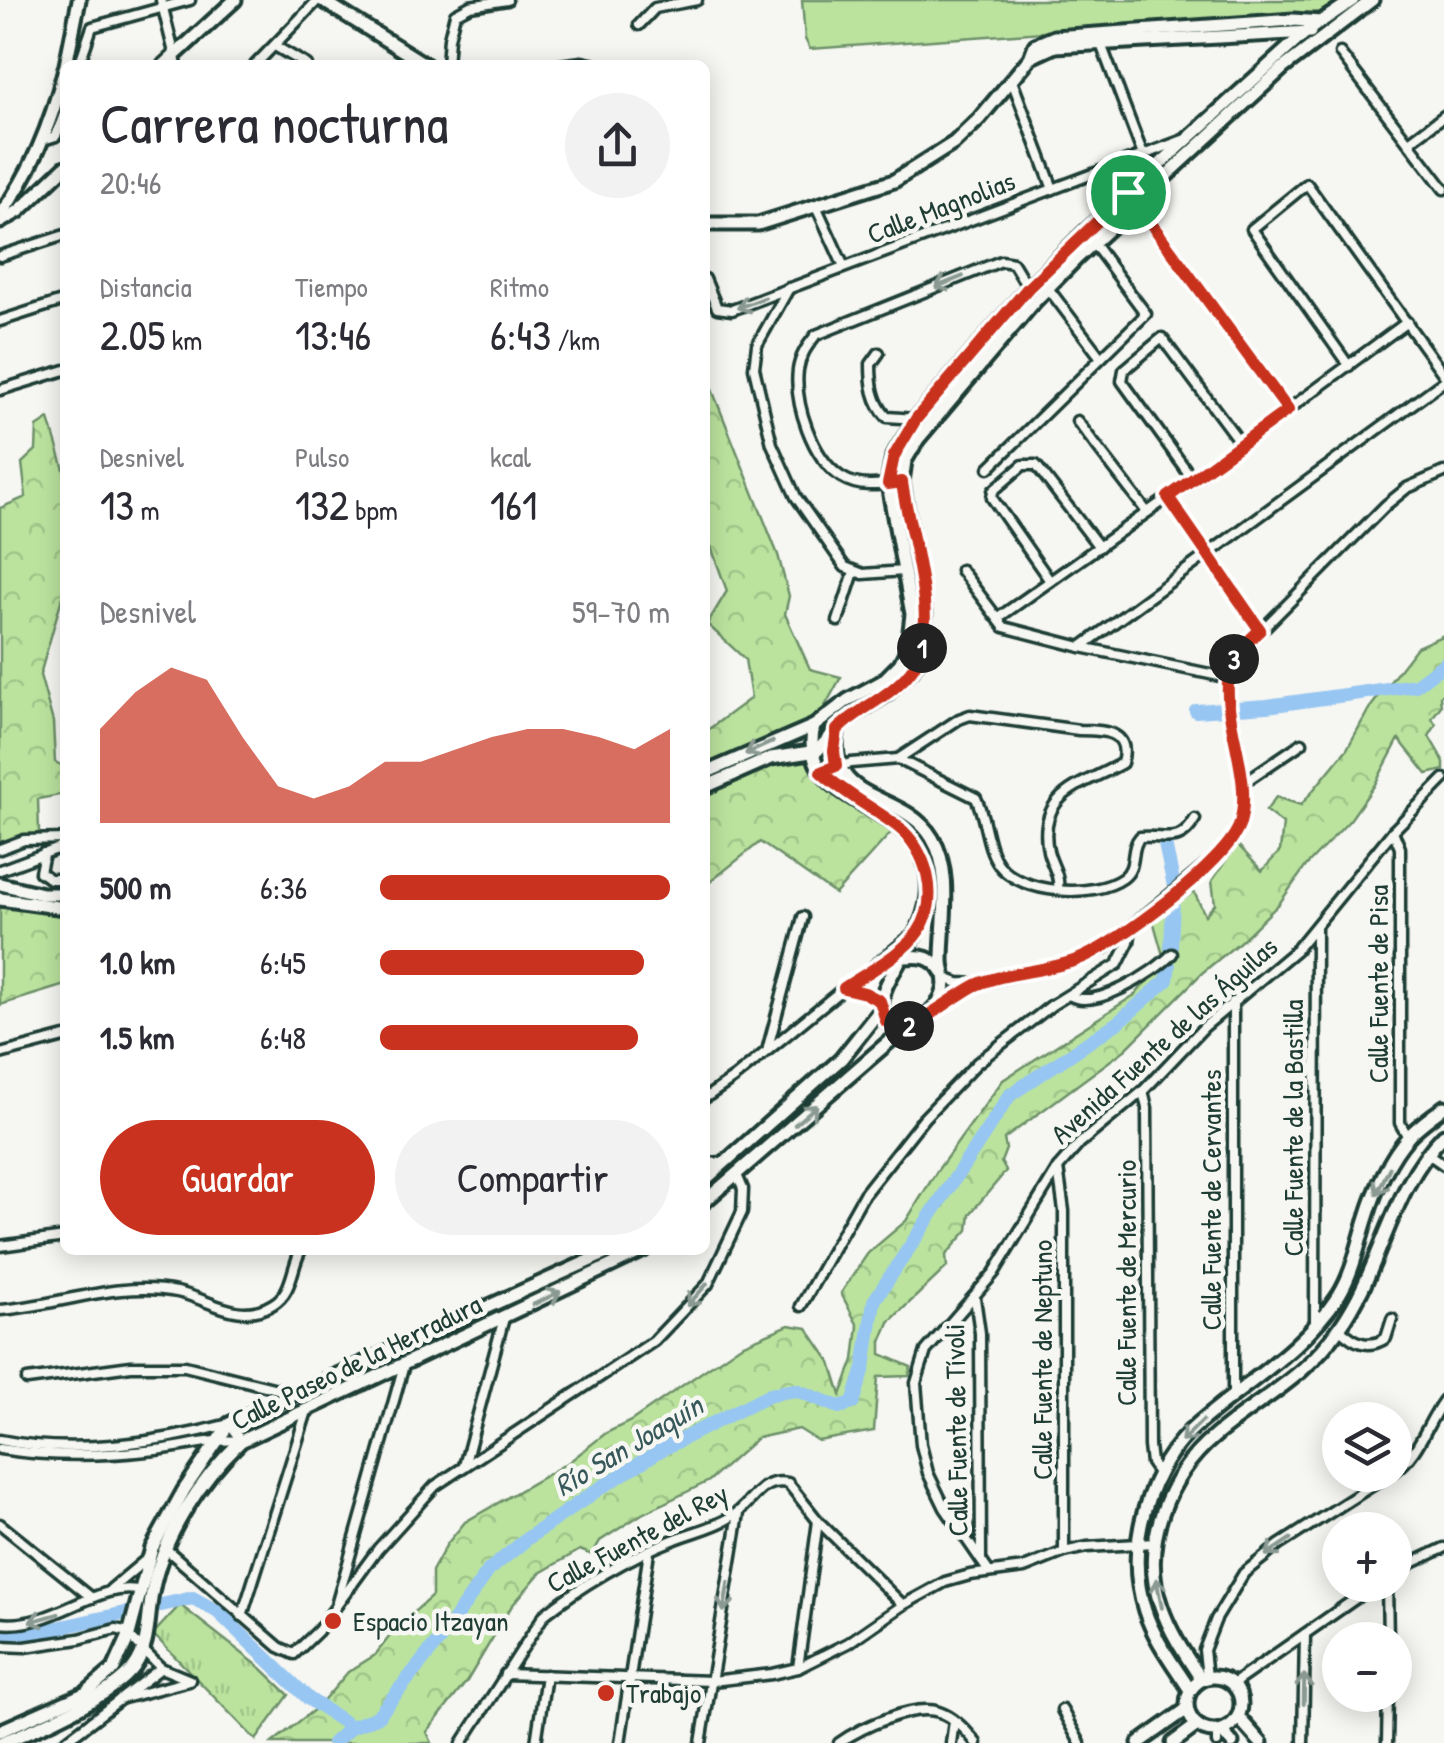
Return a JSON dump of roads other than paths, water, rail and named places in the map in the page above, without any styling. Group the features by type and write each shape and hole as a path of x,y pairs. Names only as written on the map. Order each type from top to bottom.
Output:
{"main road":[{"path":"67,60 80,0"},
{"path":"174,60 218,6 235,0"},
{"path":"320,0 418,60"},
{"path":"1132,198 1187,138 1308,31 1353,0"},
{"path":"710,784 771,758 823,747 837,730 912,670 921,654 925,614 902,482 905,461 918,438 1028,288 1246,100 1372,0"},
{"path":"710,224 758,224 894,181 954,144 1012,81 1035,46 1054,36 1293,20 1320,22 1328,33"},
{"path":"1030,58 1055,46 1328,33"},
{"path":"0,218 31,168 60,84"},
{"path":"0,218 18,211 60,172"},
{"path":"710,771 814,726 883,680 900,664 908,648 912,614 888,484 894,456 916,419 1048,288 1090,238"},
{"path":"710,1176 841,1058 880,1006 888,978 918,934 928,906 923,858 915,844 897,826 839,789 821,772 810,752 814,726"},
{"path":"710,1197 932,1010 944,991 944,876 933,839 920,822 848,780 836,766 837,730"},
{"path":"788,736 791,753"},
{"path":"0,884 60,894"},
{"path":"0,899 60,907"},
{"path":"923,920 943,924"},
{"path":"876,967 918,934"},
{"path":"902,960 933,960 944,974"},
{"path":"880,1006 890,1025 906,1028"},
{"path":"1232,1743 1197,1725 1187,1709 1190,1690 1145,1612 1140,1589 1140,1544 1145,1506 1158,1473 1195,1426 1297,1348 1315,1329 1341,1292 1352,1268 1368,1213 1386,1173 1408,1137 1444,1106"},
{"path":"737,1175 764,1130"},
{"path":"1204,1678 1176,1638 1160,1605 1156,1543 1171,1489 1193,1457 1216,1435 1288,1385 1336,1333 1368,1278 1402,1191 1427,1152 1444,1135"},
{"name":"Calle Paseo de la Herradura","path":"0,1731 86,1693 114,1669 184,1490 229,1424 602,1255"},
{"name":"Calle Paseo de la Herradura","path":"0,1743 119,1684 144,1651 150,1556 241,1441 634,1255"},
{"path":"1315,1329 1321,1337 1336,1333"},
{"path":"1297,1348 1308,1351 1310,1362"},
{"path":"255,1411 252,1425 256,1433"},
{"path":"1190,1690 1204,1678 1221,1678 1233,1684 1242,1704 1238,1718 1218,1735"},
{"path":"1139,1743 1187,1709"},
{"path":"1238,1718 1261,1743"},
{"path":"1174,1743 1197,1725"}],"street":[{"path":"80,60 87,34 97,25 162,4 190,0"},
{"path":"260,60 320,0"},
{"path":"459,0 470,6"},
{"path":"447,60 455,14 470,6 507,0"},
{"path":"638,25 655,8 697,0"},
{"path":"162,4 172,60"},
{"path":"1101,44 1144,155"},
{"path":"275,46 299,60"},
{"path":"1340,53 1444,188"},
{"path":"1012,81 1052,189"},
{"path":"1408,142 1444,116"},
{"path":"43,140 56,136 60,125"},
{"name":"Calle Magnolias","path":"710,292 714,303 726,312 1187,138"},
{"path":"1081,648 1444,378 1307,184 1252,229 1349,366"},
{"path":"1132,198 1288,410"},
{"path":"817,208 844,268"},
{"path":"0,256 60,237"},
{"path":"989,468 1146,314 1090,238"},
{"path":"902,482 872,486 844,478 822,456 802,409 798,368 804,351 816,336 1001,261 1013,263 1028,288"},
{"path":"789,288 756,345 756,376 772,444 796,497 838,558 854,572 876,575 904,571"},
{"path":"1048,288 1102,358"},
{"path":"0,321 60,302"},
{"path":"998,618 1407,322"},
{"path":"1189,474 1122,381 1124,370 1162,338 1241,444"},
{"path":"879,353 871,364 871,379 879,408 887,417 916,419"},
{"path":"0,390 60,372"},
{"path":"1076,421 1147,512"},
{"path":"1050,581 992,498 993,492 1024,465 1036,465 1098,546"},
{"path":"932,1010 979,984 1076,961 1105,948 1201,871 1234,839 1243,809 1229,678 1235,657 1386,504 1407,488 1444,472"},
{"path":"1168,497 1260,630"},
{"path":"961,570 1004,627 1081,648 1229,678"},
{"path":"838,621 854,572"},
{"path":"821,772 836,766 898,759 959,718 970,715 1115,733 1122,738 1126,750 1122,762 1076,784 1053,807 1047,842 1058,888"},
{"path":"1243,783 1302,744"},
{"path":"898,759 976,798 996,861 1003,870 1045,891 1081,890 1123,878 1131,870 1134,845 1140,836 1178,837 1187,833 1196,819"},
{"name":"Avenida Fuente de las Águilas","path":"990,1572 945,1508 928,1473 920,1445 916,1384 926,1351 994,1273 1058,1168 1080,1142 1142,1091 1204,1027 1296,950 1393,831 1444,779"},
{"name":"Calle Fuente de Pisa","path":"1393,831 1400,848 1400,1123 1408,1137"},
{"path":"0,849 24,840 60,842"},
{"path":"0,870 60,845"},
{"path":"44,853 40,872 50,879 60,879"},
{"path":"768,1048 803,916"},
{"name":"Calle Fuente de la Bastilla","path":"1315,1329 1316,927"},
{"path":"802,1306 864,1194 924,1118 977,1063 1118,964 1130,942 1131,928"},
{"path":"1069,995 1079,1001 1098,999 1162,965 1172,954"},
{"path":"710,1095 844,988 876,967 902,960"},
{"path":"944,974 958,983 979,984"},
{"path":"844,988 865,993 880,1006"},
{"name":"Calle Fuente de Cervantes","path":"1233,1002 1233,1397"},
{"path":"0,1054 60,1038"},
{"name":"Calle Fuente de Mercurio","path":"1142,1091 1148,1108 1149,1446 1151,1462 1158,1473"},
{"path":"1427,1152 1444,1165"},
{"path":"710,1163 727,1162"},
{"name":"Calle Fuente de Neptuno","path":"1058,1168 1064,1211 1064,1552"},
{"path":"161,1545 279,1647 294,1654 318,1631 378,1549 436,1486 654,1342 708,1284 742,1212 742,1189 737,1175"},
{"path":"0,1246 60,1238"},
{"path":"0,1310 114,1290 177,1292 226,1311 249,1312 273,1304 288,1289 299,1255"},
{"name":"Calle Fuente de Tívoli","path":"974,1298 980,1332 981,1560"},
{"path":"464,1466 504,1318"},
{"path":"1336,1333 1371,1344 1386,1338 1392,1319"},
{"path":"336,1606 405,1361"},
{"path":"27,1380 130,1366 185,1366 294,1393"},
{"path":"1412,1455 1444,1400"},
{"path":"242,1616 308,1407"},
{"path":"0,1440 66,1446 186,1435 229,1424 241,1441"},
{"path":"0,1449 105,1454 219,1439 241,1441"},
{"name":"Calle Fuente del Rey","path":"462,1743 544,1616 562,1600 649,1552 738,1513 766,1484 788,1483 818,1521 903,1605"},
{"path":"1204,1678 1204,1650 1216,1619 1244,1572 1363,1492"},
{"path":"700,1743 738,1513"},
{"path":"798,1668 818,1521"},
{"path":"2,1527 92,1598"},
{"path":"506,1674 741,1680 798,1668 848,1643 945,1582 1024,1568 1064,1552 1156,1543"},
{"path":"1412,1563 1444,1548"},
{"path":"620,1743 649,1552"},
{"path":"105,1593 150,1556"},
{"path":"0,1622 26,1623 55,1616 105,1593 128,1588 145,1592"},
{"path":"1233,1684 1350,1602"},
{"path":"0,1646 25,1647 80,1639 116,1629 124,1631 160,1668 190,1680 116,1701"},
{"path":"1303,1743 1305,1634"},
{"path":"64,1743 160,1668"},
{"path":"109,1674 119,1684 116,1701"},
{"path":"536,1743 546,1676"},
{"path":"839,1743 865,1728 926,1710 940,1712 954,1721 976,1743"},
{"path":"1062,1710 1080,1743"},
{"path":"1387,1743 1388,1712"},
{"path":"951,1743 954,1721"},
{"path":"864,1743 865,1728"}],"waterway":[{"name":"Río San Joaquín","path":"1196,711 1267,706 1416,685 1444,664"},
{"name":"Río San Joaquín","path":"1165,844 1174,886"},
{"name":"Río San Joaquín","path":"1171,948 1173,901"},
{"name":"Río San Joaquín","path":"333,1743 351,1727 377,1717 441,1638 489,1570 599,1489 659,1451 770,1394 796,1390 839,1407 853,1403 864,1368 874,1301 1010,1095 1120,1021 1167,980 1169,965"},
{"name":"Río San Joaquín","path":"0,1632 35,1633 193,1598 218,1612 309,1699 351,1727"}],"place":[{"name":"Espacio Itzayan","path":"333,1621"},
{"name":"Trabajo","path":"606,1693"}]}
